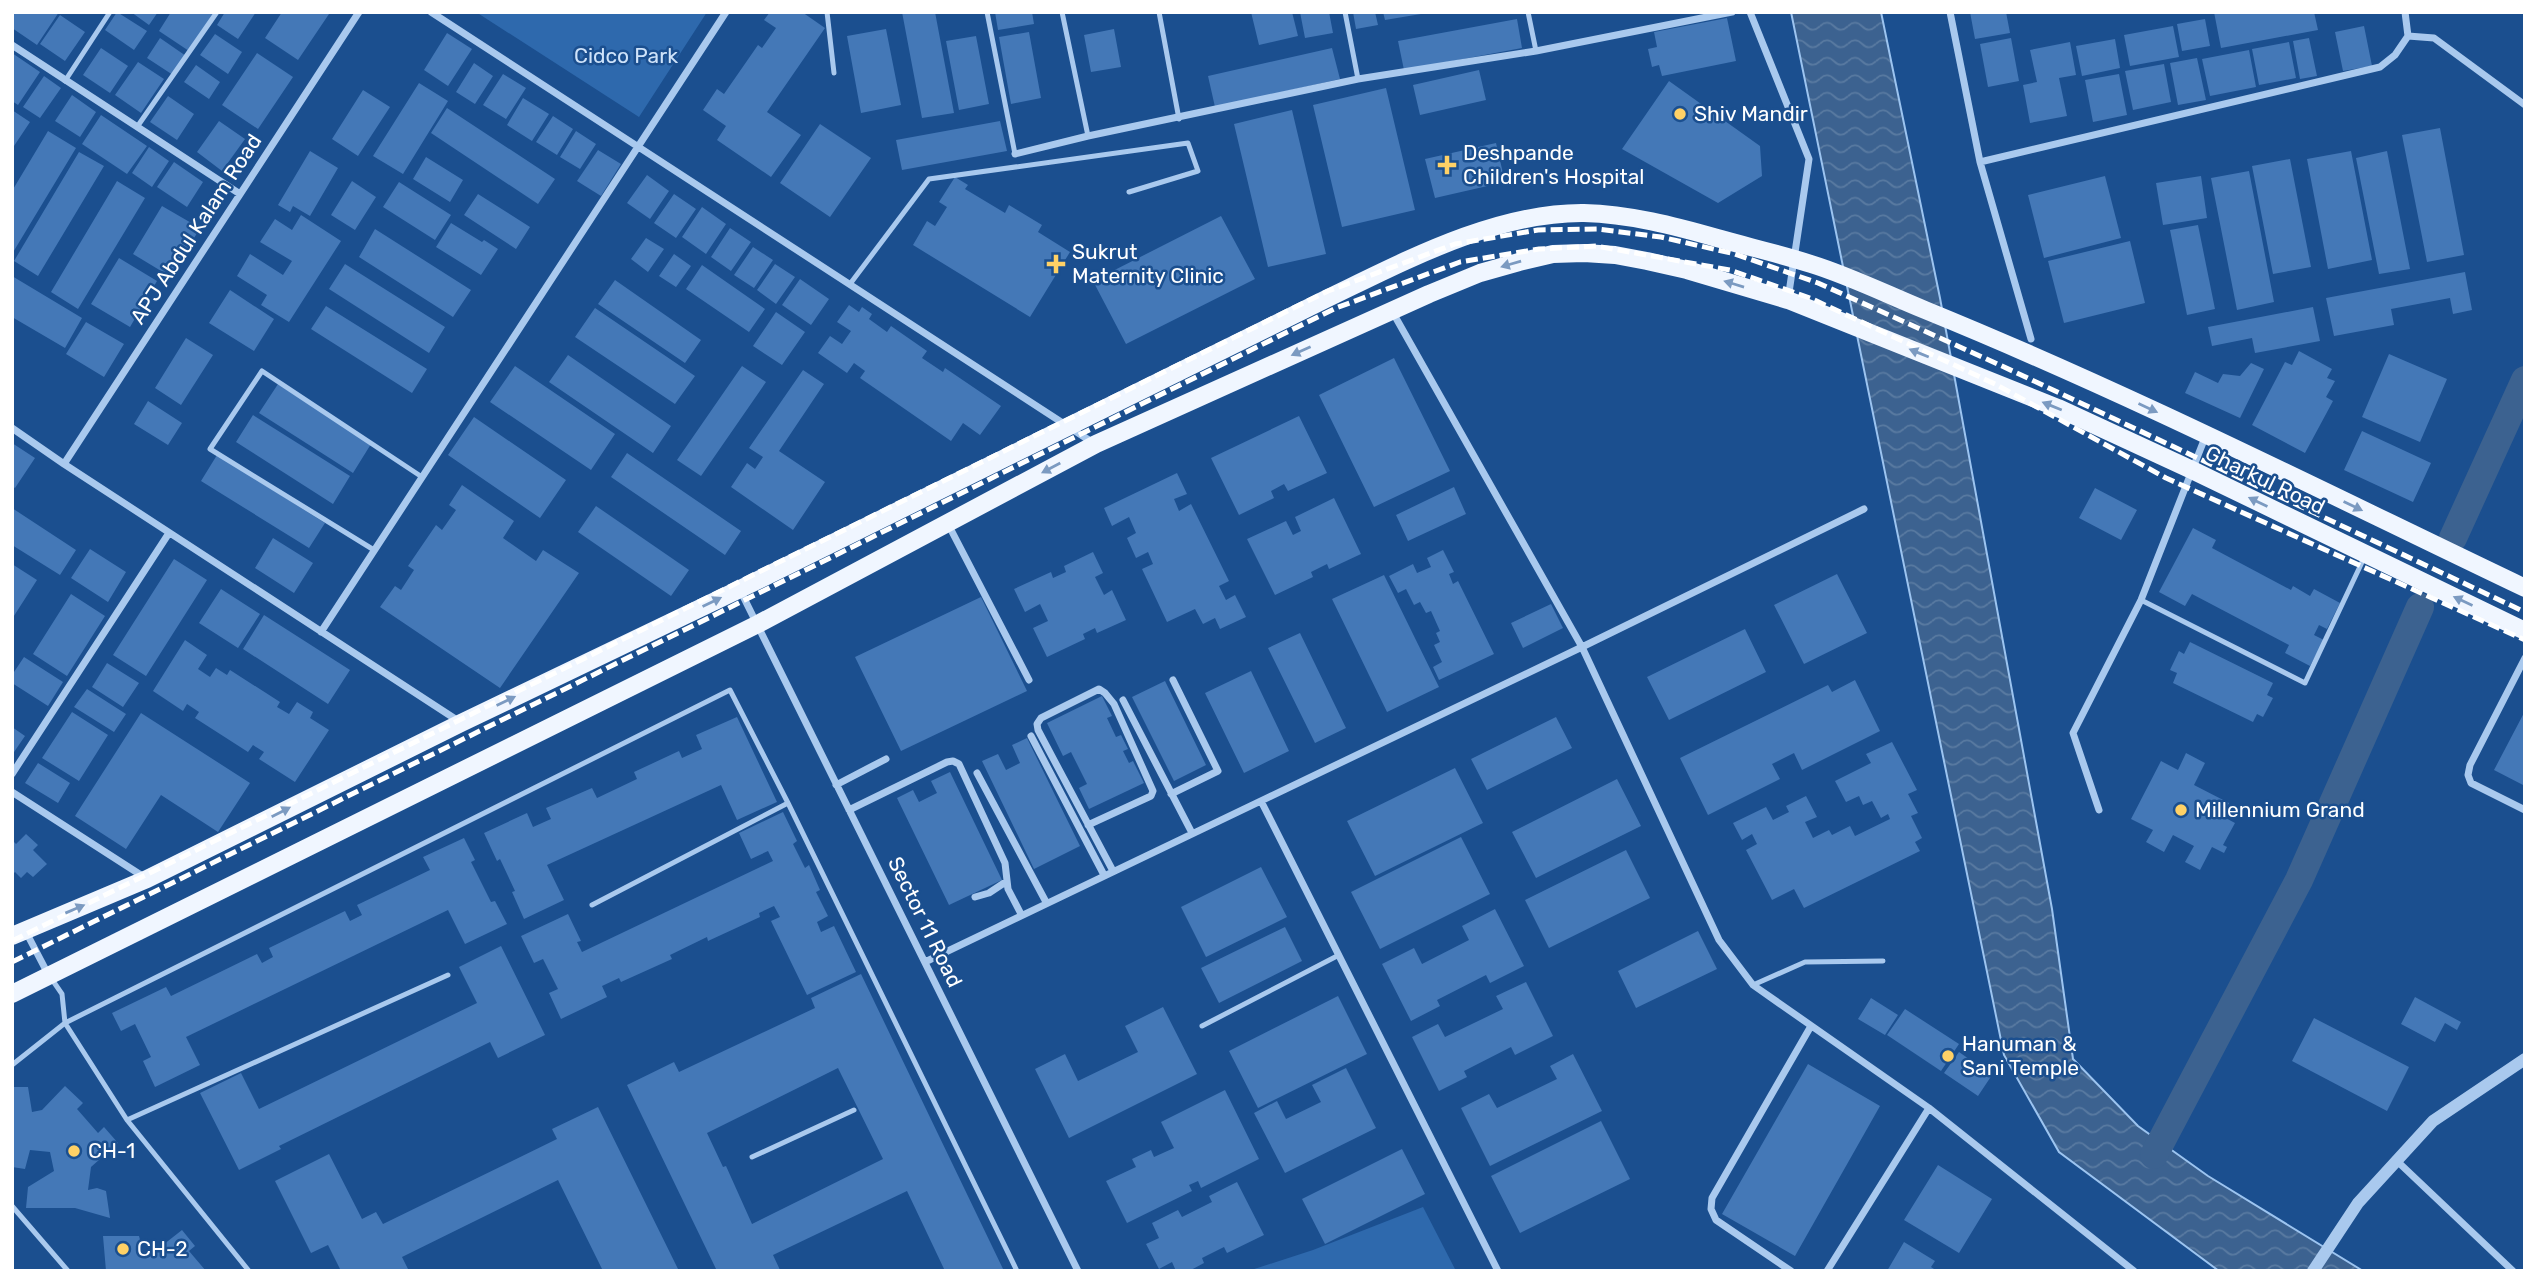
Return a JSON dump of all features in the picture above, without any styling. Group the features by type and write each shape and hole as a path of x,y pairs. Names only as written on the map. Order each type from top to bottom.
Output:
{"main road":[{"name":"Gharkul Road","path":"19,933 147,879 1413,258 1467,237 1547,215 1584,213 1620,216 1698,233 1814,264 1997,339 2030,346 2206,435 2525,588"},
{"name":"Gharkul Road","path":"12,994 758,624 1096,444 1392,310 1480,274 1553,254 1615,255 1687,270 1793,302 2058,408 2525,631"}],"street":[{"name":"APJ Abdul Kalam Road","path":"64,464 359,12"},
{"path":"431,12 1096,444"},
{"path":"321,632 726,12"},
{"path":"1016,155 1088,136 1179,119 1358,79 1536,51 1732,12"},
{"path":"1750,12 1809,159 1794,259 1793,302"},
{"path":"1950,12 1980,162 2030,346"},
{"path":"1980,162 2380,67 2395,55 2409,36 2405,12"},
{"path":"2409,36 2434,38 2525,105"},
{"path":"12,45 240,194"},
{"path":"1392,310 1582,648 1719,940 1754,985 1928,1108 2134,1271"},
{"path":"12,428 461,723"},
{"path":"2099,810 2073,733 2141,600 2206,435"},
{"path":"925,962 1582,648 1864,509"},
{"path":"948,523 1029,680"},
{"path":"12,774 169,533"},
{"name":"Sector 11 Road","path":"740,589 1078,1271"},
{"path":"2525,658 2470,765 2468,775 2470,783 2525,810"},
{"path":"1171,794 1218,771 1173,680"},
{"path":"1088,825 1151,796 1153,791 1114,704 1105,692 1099,690 1041,718 1037,724 1088,825 1113,871"},
{"path":"1123,700 1192,833"},
{"path":"1031,736 1104,875"},
{"path":"836,785 886,759"},
{"path":"849,810 947,762 959,764 1005,863 1008,889 1021,914"},
{"path":"977,773 1046,902"},
{"path":"12,792 147,879"},
{"path":"1261,801 1498,1271"},
{"path":"975,897 989,893 1007,881"},
{"path":"19,933 49,976"},
{"path":"1791,1271 1716,1220 1711,1209 1712,1198 1811,1026"},
{"path":"2314,1271 2358,1203 2433,1121 2525,1059"},
{"path":"1829,1268 1928,1108"},
{"path":"2397,1161 2513,1271"}],"lane":[{"path":"65,80 110,12"},
{"path":"137,127 217,12"},
{"path":"827,12 834,73"},
{"path":"987,12 1016,155"},
{"path":"1062,12 1088,136"},
{"path":"1159,12 1179,119"},
{"path":"1345,12 1358,79"},
{"path":"1528,12 1536,51"},
{"path":"850,285 929,179 1188,143 1198,170 1129,192"},
{"path":"374,550 210,449 261,371 422,477"},
{"path":"2141,600 2305,683 2365,555"},
{"path":"12,1065 65,1023 730,690 1017,1271"},
{"path":"592,905 788,803"},
{"path":"1202,1026 1339,955"},
{"path":"1754,985 1805,962 1883,961"},
{"path":"127,1120 448,975"},
{"path":"49,976 62,994 65,1023 127,1120 249,1271"},
{"path":"915,1081 922,1077"},
{"path":"752,1157 854,1110"},
{"path":"12,1206 68,1271"},
{"path":"1829,1268 1839,1271"}],"green space":[{"name":"Cidco Park","path":"476,12 707,12 639,117"},
{"path":"1423,1207 1456,1271 1248,1271 1313,1250"}],"water":[{"path":"1791,12 1881,12 1940,298 2052,909 2073,1059 2138,1126 2208,1176 2363,1271 2219,1271 2059,1152 2004,1055"}],"building":[{"path":"12,12 59,12 37,45 12,28"},
{"path":"117,12 147,31 134,50 105,30"},
{"path":"131,12 158,12 149,25"},
{"path":"171,12 215,12 189,51 159,31"},
{"path":"225,12 256,12 238,39 217,25"},
{"path":"282,12 329,14 298,60 265,38"},
{"path":"770,12 802,12 825,28 767,112 801,135 771,177 717,140 726,126 703,110 717,89 724,94 758,45 762,48 776,28 764,20"},
{"path":"902,12 935,12 954,113 922,118"},
{"path":"995,12 1032,12 1034,24 998,30"},
{"path":"1251,12 1292,12 1298,36 1259,45"},
{"path":"1300,12 1329,12 1333,33 1305,38"},
{"path":"1353,12 1375,12 1378,25 1356,29"},
{"path":"1383,12 1420,12 1421,14 1385,20"},
{"path":"1970,12 2006,12 2010,33 1975,39"},
{"path":"2214,12 2314,12 2318,30 2221,48"},
{"path":"60,15 85,32 65,61 40,44"},
{"path":"1727,18 1736,61 1662,76 1659,65 1652,67 1648,49 1657,47 1654,32"},
{"path":"1517,19 1522,48 1404,70 1398,41"},
{"path":"2205,19 2210,46 2182,51 2177,24"},
{"path":"2173,26 2179,57 2130,66 2124,35"},
{"path":"2364,26 2372,66 2343,71 2335,32"},
{"path":"886,29 901,105 861,113 847,36"},
{"path":"1114,29 1121,67 1091,72 1084,35"},
{"path":"1029,32 1041,98 1011,104 999,37"},
{"path":"447,33 472,49 448,86 424,70"},
{"path":"215,34 242,52 228,74 200,55"},
{"path":"976,36 989,104 959,110 946,41"},
{"path":"160,38 186,56 173,75 147,58"},
{"path":"2011,38 2019,81 1988,87 1980,44"},
{"path":"2309,38 2317,76 2300,79 2293,41"},
{"path":"2115,39 2120,68 2082,76 2076,46"},
{"path":"2070,42 2076,75 2059,78 2067,116 2030,123 2023,85 2037,82 2030,50"},
{"path":"2289,42 2296,78 2259,85 2252,49"},
{"path":"101,48 128,66 110,93 83,75"},
{"path":"1332,48 1340,79 1215,107 1208,76"},
{"path":"2249,50 2256,87 2210,96 2202,59"},
{"path":"12,53 40,72 18,105 12,101"},
{"path":"257,53 293,77 258,129 222,105"},
{"path":"2197,58 2206,100 2178,105 2170,63"},
{"path":"138,62 164,79 141,113 115,95"},
{"path":"474,63 493,76 475,104 456,92"},
{"path":"2164,64 2171,102 2133,110 2125,71"},
{"path":"196,65 220,82 209,99 184,82"},
{"path":"1479,70 1486,100 1420,115 1413,85"},
{"path":"503,74 526,88 506,119 483,105"},
{"path":"2119,74 2127,115 2093,122 2085,80"},
{"path":"44,76 61,88 40,118 23,107"},
{"name":"Shiv Mandir","path":"1669,81 1760,146 1762,176 1718,203 1622,149"},
{"path":"419,83 448,101 403,174 373,156"},
{"path":"1386,88 1415,210 1342,227 1313,105"},
{"path":"363,90 390,107 358,156 332,139"},
{"path":"72,95 96,112 80,137 55,121"},
{"path":"168,96 194,114 177,140 150,122"},
{"path":"523,98 549,114 532,141 507,125"},
{"path":"447,108 555,179 538,204 431,133"},
{"path":"12,110 30,122 12,149"},
{"path":"1292,110 1326,254 1268,267 1234,124"},
{"path":"101,115 147,146 127,174 82,144"},
{"path":"553,116 573,129 557,155 536,142"},
{"path":"219,121 245,139 222,171 197,152"},
{"path":"1000,121 1007,151 902,170 896,140"},
{"path":"820,124 871,158 830,217 780,183"},
{"path":"2440,128 2464,255 2427,262 2402,135"},
{"path":"48,131 76,148 12,254 12,191"},
{"path":"576,131 596,144 580,169 560,157"},
{"path":"1496,143 1505,182 1435,198 1425,159"},
{"path":"149,147 169,161 152,187 132,173"},
{"path":"598,150 621,164 601,196 577,181"},
{"path":"310,151 338,168 310,216 293,206 290,212 278,205"},
{"path":"2351,151 2372,260 2328,269 2307,159"},
{"path":"2387,151 2410,269 2379,274 2356,158"},
{"path":"79,152 104,166 38,276 14,261"},
{"path":"426,157 463,180 450,202 413,179"},
{"path":"2290,159 2311,267 2273,274 2252,166"},
{"path":"174,162 203,182 187,207 157,187"},
{"path":"2249,171 2274,302 2237,310 2211,178"},
{"path":"647,175 669,191 650,219 627,203"},
{"path":"2105,176 2121,238 2044,258 2028,195"},
{"path":"2201,176 2207,218 2163,225 2156,183"},
{"path":"955,177 968,185 965,189 1005,213 1009,205 1042,225 1038,232 1070,252 1030,317 913,245 927,221 935,226 947,207 939,202"},
{"path":"117,181 145,198 78,309 51,292"},
{"path":"352,181 376,197 355,230 331,215"},
{"path":"399,182 451,215 435,240 383,207"},
{"path":"478,194 530,227 516,249 464,215"},
{"path":"674,194 696,209 676,238 654,223"},
{"path":"162,206 200,228 171,277 133,254"},
{"path":"702,207 726,224 706,254 682,237"},
{"path":"301,215 341,241 289,322 261,305 267,295 237,276 250,254 283,275 292,261 260,242 275,219 292,230"},
{"path":"1221,216 1255,279 1126,344 1093,281"},
{"path":"451,223 498,249 481,275 436,247"},
{"path":"2198,225 2215,309 2187,315 2170,230"},
{"path":"730,228 751,242 731,271 711,257"},
{"path":"375,229 471,290 453,317 359,257"},
{"path":"646,238 664,249 648,272 631,259"},
{"path":"2130,241 2145,303 2064,323 2048,261"},
{"path":"753,247 773,260 754,288 734,275"},
{"path":"674,254 691,266 676,287 659,276"},
{"path":"119,258 157,281 130,327 91,304"},
{"path":"345,264 445,327 429,353 329,289"},
{"path":"775,264 795,277 776,304 757,290"},
{"path":"702,265 765,309 749,332 686,289"},
{"path":"2465,272 2472,310 2453,314 2450,298 2391,309 2394,325 2334,336 2326,298"},
{"path":"12,276 82,318 65,348 12,317"},
{"path":"800,279 829,299 811,325 782,305"},
{"path":"615,280 701,340 685,363 598,304"},
{"path":"230,290 274,319 254,351 209,323"},
{"path":"849,305 859,312 862,307 872,314 869,319 887,332 891,326 927,351 922,358 943,372 945,368 1001,406 980,435 963,423 951,441 860,378 865,371 854,363 847,373 818,353 830,336 842,344 851,331 837,322"},
{"path":"326,306 427,369 412,393 311,329"},
{"path":"2313,307 2320,341 2255,353 2252,338 2212,346 2208,327"},
{"path":"595,308 695,376 675,404 575,337"},
{"path":"776,312 805,332 782,365 753,346"},
{"path":"86,322 124,344 104,377 66,354"},
{"path":"186,338 213,355 181,405 155,388"},
{"path":"2299,351 2332,369 2327,378 2335,381 2326,397 2333,401 2305,453 2252,425 2285,362 2292,365"},
{"path":"2389,354 2447,379 2420,442 2362,417"},
{"path":"568,355 671,426 653,453 549,382"},
{"path":"1394,358 1450,471 1374,507 1319,395"},
{"path":"2251,363 2264,369 2240,418 2185,393 2195,372 2218,383 2223,374 2240,376"},
{"path":"515,366 615,434 591,470 490,402"},
{"path":"742,366 766,382 701,476 677,460"},
{"path":"803,370 824,384 779,451 825,482 793,530 731,487 747,463 755,469 763,457 749,448"},
{"path":"278,384 371,444 353,473 259,413"},
{"path":"148,401 182,423 168,445 134,424"},
{"path":"253,415 350,476 333,504 236,442"},
{"path":"1299,416 1327,473 1288,491 1284,484 1271,491 1274,498 1239,515 1211,458"},
{"path":"474,417 566,480 540,518 448,455"},
{"path":"2362,431 2431,463 2413,502 2344,470"},
{"path":"12,443 35,458 15,488 12,486"},
{"path":"627,453 741,531 725,555 611,477"},
{"path":"217,455 325,523 309,548 201,481"},
{"path":"1177,473 1187,494 1174,499 1179,511 1191,504 1229,581 1219,586 1226,600 1235,595 1246,617 1220,629 1215,618 1203,624 1195,609 1167,622 1142,569 1153,564 1148,552 1136,558 1127,538 1136,533 1129,517 1112,526 1104,508"},
{"path":"462,485 514,521 503,538 536,561 543,550 579,573 500,688 380,607 395,586 401,590 414,570 408,566 436,525 442,530 456,510 449,505"},
{"path":"1454,487 1466,514 1408,541 1396,515"},
{"path":"2095,488 2137,510 2121,540 2079,518"},
{"path":"1334,498 1361,554 1329,569 1327,564 1311,572 1313,577 1275,595 1247,539 1286,521 1293,535 1301,531 1295,517"},
{"path":"596,506 689,570 671,596 578,532"},
{"path":"12,508 76,550 60,575 12,545"},
{"path":"2193,528 2216,540 2212,548 2291,590 2293,586 2310,596 2314,589 2340,603 2327,629 2319,625 2314,635 2324,640 2310,666 2285,653 2289,645 2192,594 2185,606 2159,592"},
{"path":"273,538 313,563 294,593 255,568"},
{"path":"90,549 126,572 108,602 71,578"},
{"path":"1443,550 1454,572 1449,574 1453,584 1458,581 1494,654 1439,680 1433,667 1442,662 1434,645 1440,642 1436,633 1440,631 1431,611 1426,613 1420,602 1414,605 1406,589 1398,593 1389,576 1413,564 1417,573 1431,567 1427,558"},
{"path":"1093,552 1103,573 1095,577 1104,595 1112,590 1126,620 1097,633 1095,628 1083,634 1085,639 1047,657 1033,628 1048,621 1040,604 1025,612 1014,589 1051,572 1053,578 1066,572 1064,566"},
{"path":"174,559 207,580 146,676 113,655"},
{"path":"12,564 37,580 12,619"},
{"path":"1837,574 1867,633 1804,664 1774,605"},
{"path":"1384,575 1439,687 1387,712 1332,599"},
{"path":"221,589 260,614 238,648 199,623"},
{"path":"71,594 105,616 67,676 33,654"},
{"path":"981,597 1027,691 901,751 855,657"},
{"path":"1551,604 1563,628 1523,648 1511,623"},
{"path":"264,615 350,670 328,704 243,649"},
{"path":"1745,629 1766,672 1669,720 1647,677"},
{"path":"1300,633 1346,728 1315,743 1268,648"},
{"path":"185,640 207,655 198,669 210,677 216,668 227,675 230,670 280,702 277,707 289,714 297,702 313,712 310,718 329,730 295,782 259,759 264,752 253,745 248,752 195,718 199,712 187,704 183,711 153,691"},
{"path":"2190,642 2273,683 2267,695 2273,698 2263,717 2257,714 2253,722 2173,683 2177,673 2170,670 2179,651 2184,654"},
{"path":"24,657 63,682 48,706 12,683 12,675"},
{"path":"107,663 139,683 123,707 92,687"},
{"path":"1251,671 1289,751 1244,773 1205,693"},
{"path":"1855,680 1880,731 1802,770 1794,753 1772,764 1780,779 1708,815 1680,758 1828,685 1832,692"},
{"path":"1165,681 1206,765 1174,781 1132,697"},
{"path":"87,689 126,714 114,732 74,707"},
{"path":"1102,696 1112,716 1107,718 1116,737 1121,735 1128,749 1123,751 1129,763 1133,761 1144,783 1089,809 1079,788 1087,784 1071,752 1063,756 1047,723"},
{"path":"2525,711 2525,786 2494,770"},
{"path":"72,712 108,735 79,781 42,758"},
{"path":"141,713 250,783 218,832 161,795 126,849 75,816"},
{"path":"737,717 777,802 737,820 721,785 547,865 564,900 524,919 512,892 515,891 484,833 527,813 533,827 551,819 546,808 592,788 597,798 637,779 634,772 679,751 682,758 702,749 696,735"},
{"path":"1556,717 1572,748 1487,790 1471,759"},
{"path":"12,727 25,736 12,755"},
{"path":"1027,738 1080,846 1034,869 982,761 998,754 1006,770 1020,763 1012,745"},
{"path":"1892,742 1917,790 1908,794 1918,813 1911,816 1922,838 1915,842 1920,851 1804,908 1794,889 1772,900 1746,850 1757,844 1752,834 1742,840 1733,823 1766,807 1773,820 1789,812 1786,806 1806,796 1817,817 1805,822 1813,838 1829,830 1832,835 1850,826 1855,836 1890,819 1888,814 1881,818 1872,801 1863,805 1859,796 1846,802 1835,781 1871,763 1866,754"},
{"name":"Millennium Grand","path":"2186,753 2205,763 2194,785 2229,803 2222,816 2235,823 2223,845 2227,847 2224,853 2212,847 2200,870 2185,862 2194,846 2173,835 2164,852 2146,842 2153,830 2131,819 2161,761 2178,770"},
{"path":"38,763 70,783 58,803 25,783"},
{"path":"1455,768 1483,823 1375,876 1347,821"},
{"path":"950,772 1002,880 949,905 897,798 913,790 919,802 937,793 931,781"},
{"path":"1617,779 1641,826 1536,878 1512,832"},
{"path":"783,812 797,841 793,844 805,868 809,865 820,890 816,892 828,916 817,922 821,932 834,926 856,972 807,995 771,921 780,917 774,906 759,913 760,917 708,941 707,937 670,955 672,959 621,982 619,978 602,986 607,997 561,1019 549,993 558,989 543,959 534,963 521,936 568,914 581,941 577,942 582,952 773,861 768,851 751,859 739,833"},
{"path":"26,834 38,845 33,850 47,864 33,877 27,872 21,878 15,872 12,875 12,840 16,844"},
{"path":"1461,837 1490,894 1380,949 1351,892"},
{"path":"464,838 475,860 471,862 491,902 495,901 507,924 465,944 448,910 186,1037 200,1065 155,1087 143,1061 151,1057 135,1024 121,1031 112,1013 166,987 171,996 257,954 262,963 273,957 269,948 345,911 350,921 362,915 357,905 430,870 423,857"},
{"path":"1626,850 1650,898 1549,948 1525,900"},
{"path":"1261,867 1287,917 1206,957 1181,907"},
{"path":"1495,909 1524,966 1490,983 1486,975 1437,1000 1440,1006 1411,1021 1382,964 1414,948 1422,964 1469,940 1462,926"},
{"path":"1285,927 1302,961 1219,1003 1201,968"},
{"path":"1698,931 1717,969 1636,1008 1618,971"},
{"path":"501,946 545,1035 498,1058 490,1042 279,1146 281,1149 239,1170 200,1093 241,1073 259,1109 477,1003 459,967"},
{"path":"861,974 1004,1271 945,1271 907,1191 773,1255 780,1270 778,1271 717,1271 627,1085 674,1062 679,1072 815,1008 811,998","holes":["838,1068 883,1159 752,1224 726,1166 723,1167 707,1133"]},
{"path":"1526,982 1553,1036 1515,1055 1511,1047 1464,1071 1467,1077 1439,1091 1412,1037 1438,1024 1445,1037 1503,1009 1496,996"},
{"path":"1338,996 1367,1054 1258,1108 1229,1051"},
{"path":"2415,997 2461,1022 2457,1030 2445,1023 2435,1042 2401,1024"},
{"path":"1871,998 1898,1015 1885,1035 1858,1019"},
{"path":"1163,1007 1197,1074 1069,1138 1035,1069 1065,1054 1078,1081 1138,1052 1125,1026"},
{"path":"1905,1009 1959,1044 1941,1071 1887,1035"},
{"path":"2314,1018 2409,1067 2387,1111 2292,1061"},
{"path":"1959,1052 1992,1075 1978,1096 1944,1073"},
{"path":"1573,1054 1602,1111 1490,1166 1461,1108 1489,1094 1497,1108 1557,1079 1550,1066"},
{"path":"1808,1064 1880,1106 1795,1256 1722,1214"},
{"path":"1346,1068 1376,1128 1285,1173 1254,1113 1277,1101 1286,1119 1321,1102 1312,1085"},
{"name":"CH-1","path":"65,1086 83,1103 77,1109 98,1133 104,1127 118,1143 91,1167 88,1190 97,1188 106,1191 110,1218 75,1208 26,1208 28,1187 54,1171 50,1152 30,1150 25,1169 12,1167 12,1087 28,1087 32,1112 42,1110"},
{"path":"1225,1090 1259,1159 1201,1188 1198,1181 1189,1185 1192,1191 1127,1223 1106,1181 1136,1167 1132,1159 1151,1150 1154,1157 1174,1148 1161,1122"},
{"path":"598,1107 679,1271 603,1271 558,1180 402,1257 409,1271 341,1271 328,1245 311,1253 275,1181 329,1154 362,1219 376,1212 383,1224 557,1139 552,1129"},
{"path":"1601,1121 1630,1179 1520,1233 1491,1176"},
{"path":"1402,1149 1425,1194 1325,1244 1302,1199"},
{"path":"1938,1165 1992,1199 1959,1253 1904,1220"},
{"path":"1237,1182 1264,1235 1227,1253 1224,1247 1202,1258 1204,1263 1189,1271 1176,1271 1172,1262 1159,1269 1146,1244 1159,1238 1152,1223 1178,1210 1182,1217 1212,1202 1209,1196"},
{"name":"CH-2","path":"182,1230 195,1246 189,1251 206,1271 106,1271 103,1236 139,1236 144,1255 154,1252"},
{"path":"1904,1242 1935,1261 1931,1267 1937,1271 1887,1271"}],"waterway":[{"path":"2453,538 2525,380"},
{"path":"2154,1155 2299,880 2420,607"}],"railway":[{"path":"12,941 1328,291 1455,244 1538,230 1597,229 1661,237 1735,254 1818,283 2002,366 2525,612"},
{"path":"12,962 1336,308 1460,262 1539,249 1596,246 1730,270 1810,298 1995,384 2166,478 2525,640"}],"place":[{"name":"Shiv Mandir","path":"1680,114"},
{"name":"Deshpande Children's Hospital","path":"1447,165"},
{"name":"Sukrut Maternity Clinic","path":"1056,264"},
{"name":"Millennium Grand","path":"2181,810"},
{"name":"Hanuman & Sani Temple","path":"1948,1056"},
{"name":"CH-1","path":"74,1151"},
{"name":"CH-2","path":"123,1249"}]}
